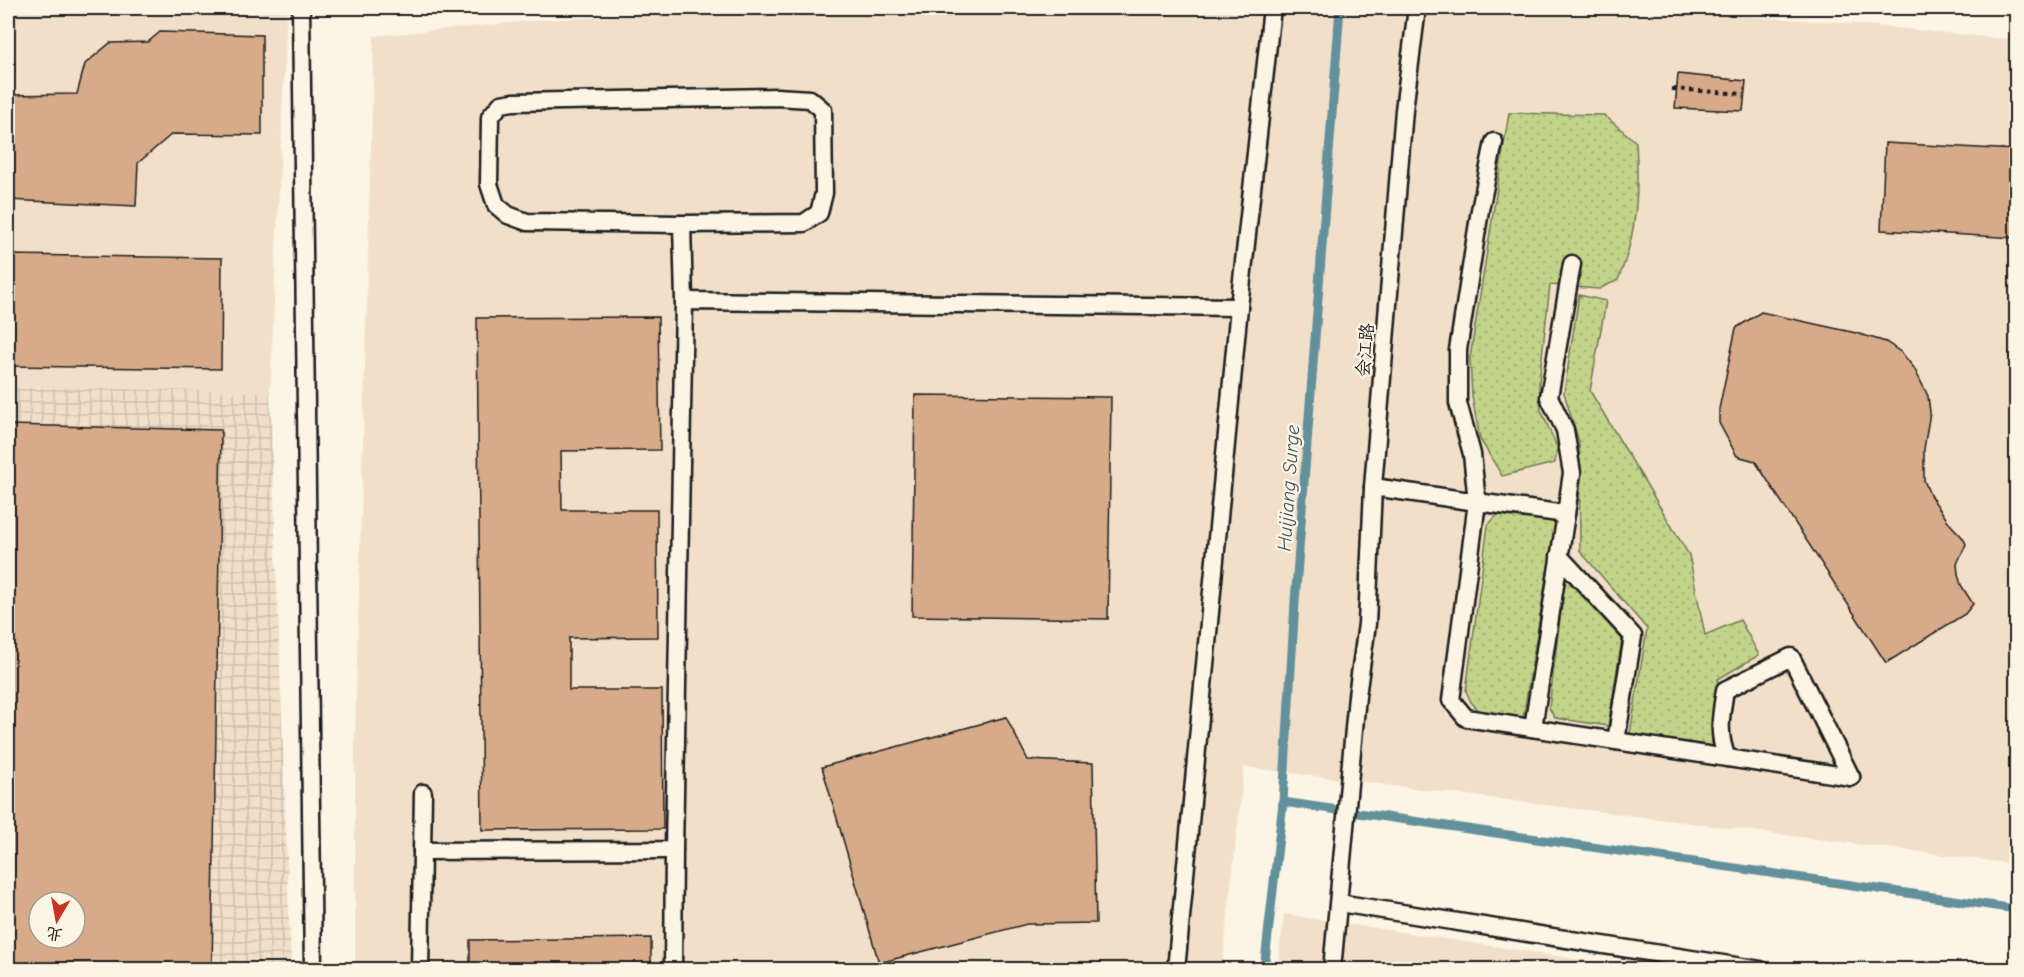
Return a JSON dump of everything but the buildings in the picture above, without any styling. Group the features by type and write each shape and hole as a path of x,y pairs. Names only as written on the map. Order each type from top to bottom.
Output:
{"lane":[{"path":"301,8 313,969"},
{"path":"1176,969 1239,307 1272,8"},
{"name":"会江路","path":"1332,969 1357,696 1367,624 1373,487 1404,110 1417,8"},
{"path":"777,97 810,99 824,110 824,193 819,213 804,223 682,224 527,222 508,215 496,205 489,184 490,117 501,104 524,102 777,97"},
{"path":"1494,142 1480,210 1458,350 1458,403 1472,454 1477,502 1451,700 1466,718 1533,728 1616,741 1851,777 1791,657 1725,690 1720,719 1721,743 1727,758"},
{"path":"673,969 684,301 682,224"},
{"path":"1533,728 1572,473 1565,430 1549,397 1572,264"},
{"path":"684,301 1239,307"},
{"path":"1373,487 1566,514"},
{"path":"1559,556 1633,636 1616,741"},
{"path":"420,969 423,793"},
{"path":"422,851 674,850"},
{"path":"1339,903 1761,969"}],"path":[{"path":"1672,90 1744,94"}],"shaded area":[{"path":"8,8 287,8 270,392 8,387"},
{"path":"773,8 1298,8 1485,16 1692,13 1836,22 2016,40 2016,864 1244,767 1222,969 355,970 355,734 374,36 539,20"},
{"path":"8,387 270,392 291,969 8,970"},
{"path":"1284,914 1643,969 1277,970"}],"green space":[{"path":"1509,113 1604,115 1636,142 1637,178 1633,230 1618,280 1599,289 1550,285 1539,383 1541,410 1557,447 1555,463 1502,476 1480,439 1472,397 1470,358"},
{"path":"1579,295 1606,301 1590,391 1689,555 1705,635 1740,620 1759,655 1718,679 1712,723 1712,748 1630,734 1647,629 1580,551 1579,442 1564,393"},
{"path":"1501,511 1556,519 1523,718 1480,712 1471,702 1466,691 1488,525"},
{"path":"1565,577 1622,639 1608,726 1555,718 1549,708"}],"waterway":[{"name":"Huijiang Surge","path":"1264,970 1283,802 1295,602 1340,8"},
{"path":"1283,802 2016,909"}]}
